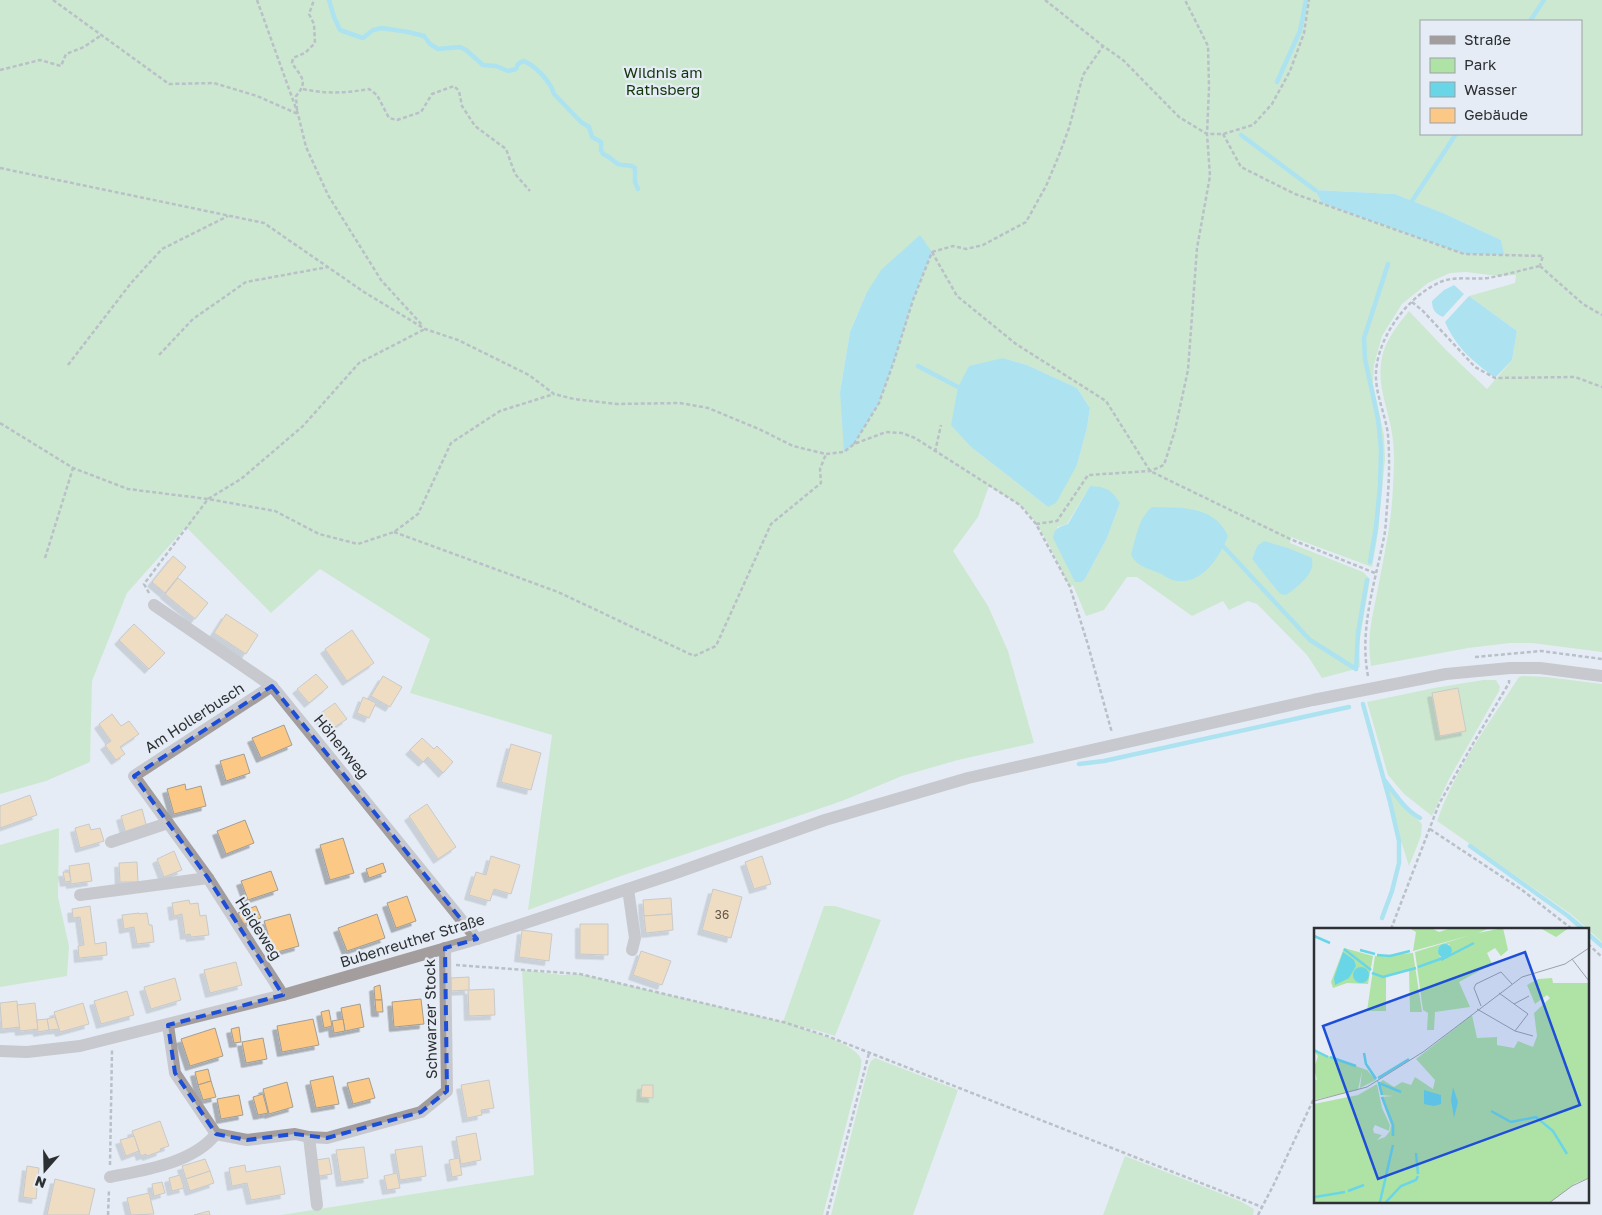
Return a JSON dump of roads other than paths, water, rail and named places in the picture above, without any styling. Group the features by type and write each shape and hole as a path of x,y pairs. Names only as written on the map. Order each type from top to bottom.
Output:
{"street":[{"name":"Höhenweg","path":"154,605 272,686 477,939"},
{"name":"Bubenreuther Straße","path":"0,1051 27,1052 80,1046 283,995 477,939 628,889 824,820 968,778 1313,700 1446,674 1510,668 1540,668 1602,676"},
{"name":"Am Hollerbusch","path":"134,776 272,686"},
{"name":"Heideweg","path":"134,776 208,878 283,995"},
{"path":"111,842 168,823"},
{"path":"80,895 208,878"},
{"path":"628,889 635,938 632,950"},
{"name":"Schwarzer Stock","path":"216,1134 247,1140 295,1134 310,1138 327,1138 421,1112 447,1091 445,948"},
{"path":"110,1177 162,1167 207,1145 216,1134 175,1073 168,1025"},
{"path":"310,1138 317,1205"}],"water":[{"path":"1315,190 1395,194 1443,213 1501,240 1504,255 1464,254 1322,203"},
{"path":"920,235 932,252 913,300 893,364 879,403 854,444 844,452 840,392 850,332 866,294 881,270"},
{"path":"1454,285 1464,294 1443,317 1434,311 1432,301 1444,290"},
{"path":"1469,296 1517,331 1512,360 1495,378 1460,347 1445,322"},
{"path":"1003,358 1027,365 1077,388 1090,408 1087,428 1077,465 1056,503 1048,507 971,447 951,425 958,387 969,366"},
{"path":"1090,486 1108,490 1120,503 1107,538 1085,579 1081,582 1075,582 1053,538 1054,532 1058,528 1068,524"},
{"path":"1152,507 1196,510 1205,513 1222,526 1228,536 1220,553 1208,569 1192,579 1183,581 1173,580 1143,567 1134,559 1131,555 1138,529 1147,512"},
{"path":"1264,541 1312,558 1311,571 1297,587 1286,595 1280,594 1252,559 1257,546"}],"waterway":[{"path":"329,0 340,30 363,38 373,30 382,28 424,36 430,44 438,49 460,47 483,65 496,66 508,71 516,69 518,64 523,61 527,63 546,79 554,94 581,122 589,127 592,137 601,142 603,154 618,164 635,168 635,182 638,189"},
{"path":"1277,82 1300,31 1306,0"},
{"path":"1531,20 1544,0"},
{"path":"1241,135 1315,190"},
{"path":"1410,206 1455,135"},
{"path":"1370,562 1380,486 1381,449 1378,419 1365,359 1364,338 1388,264"},
{"path":"918,366 958,387"},
{"path":"1224,547 1310,640 1356,669"},
{"path":"1356,669 1358,633 1367,580"},
{"path":"1363,704 1399,841 1399,863 1392,891 1382,918"},
{"path":"1079,764 1104,761 1349,707"},
{"path":"1385,781 1405,806 1420,818"},
{"path":"1470,846 1582,928"},
{"path":"1590,936 1602,946"}],"park label":[{"name":"Wildnis am Rathsberg","path":"663,80"}]}
